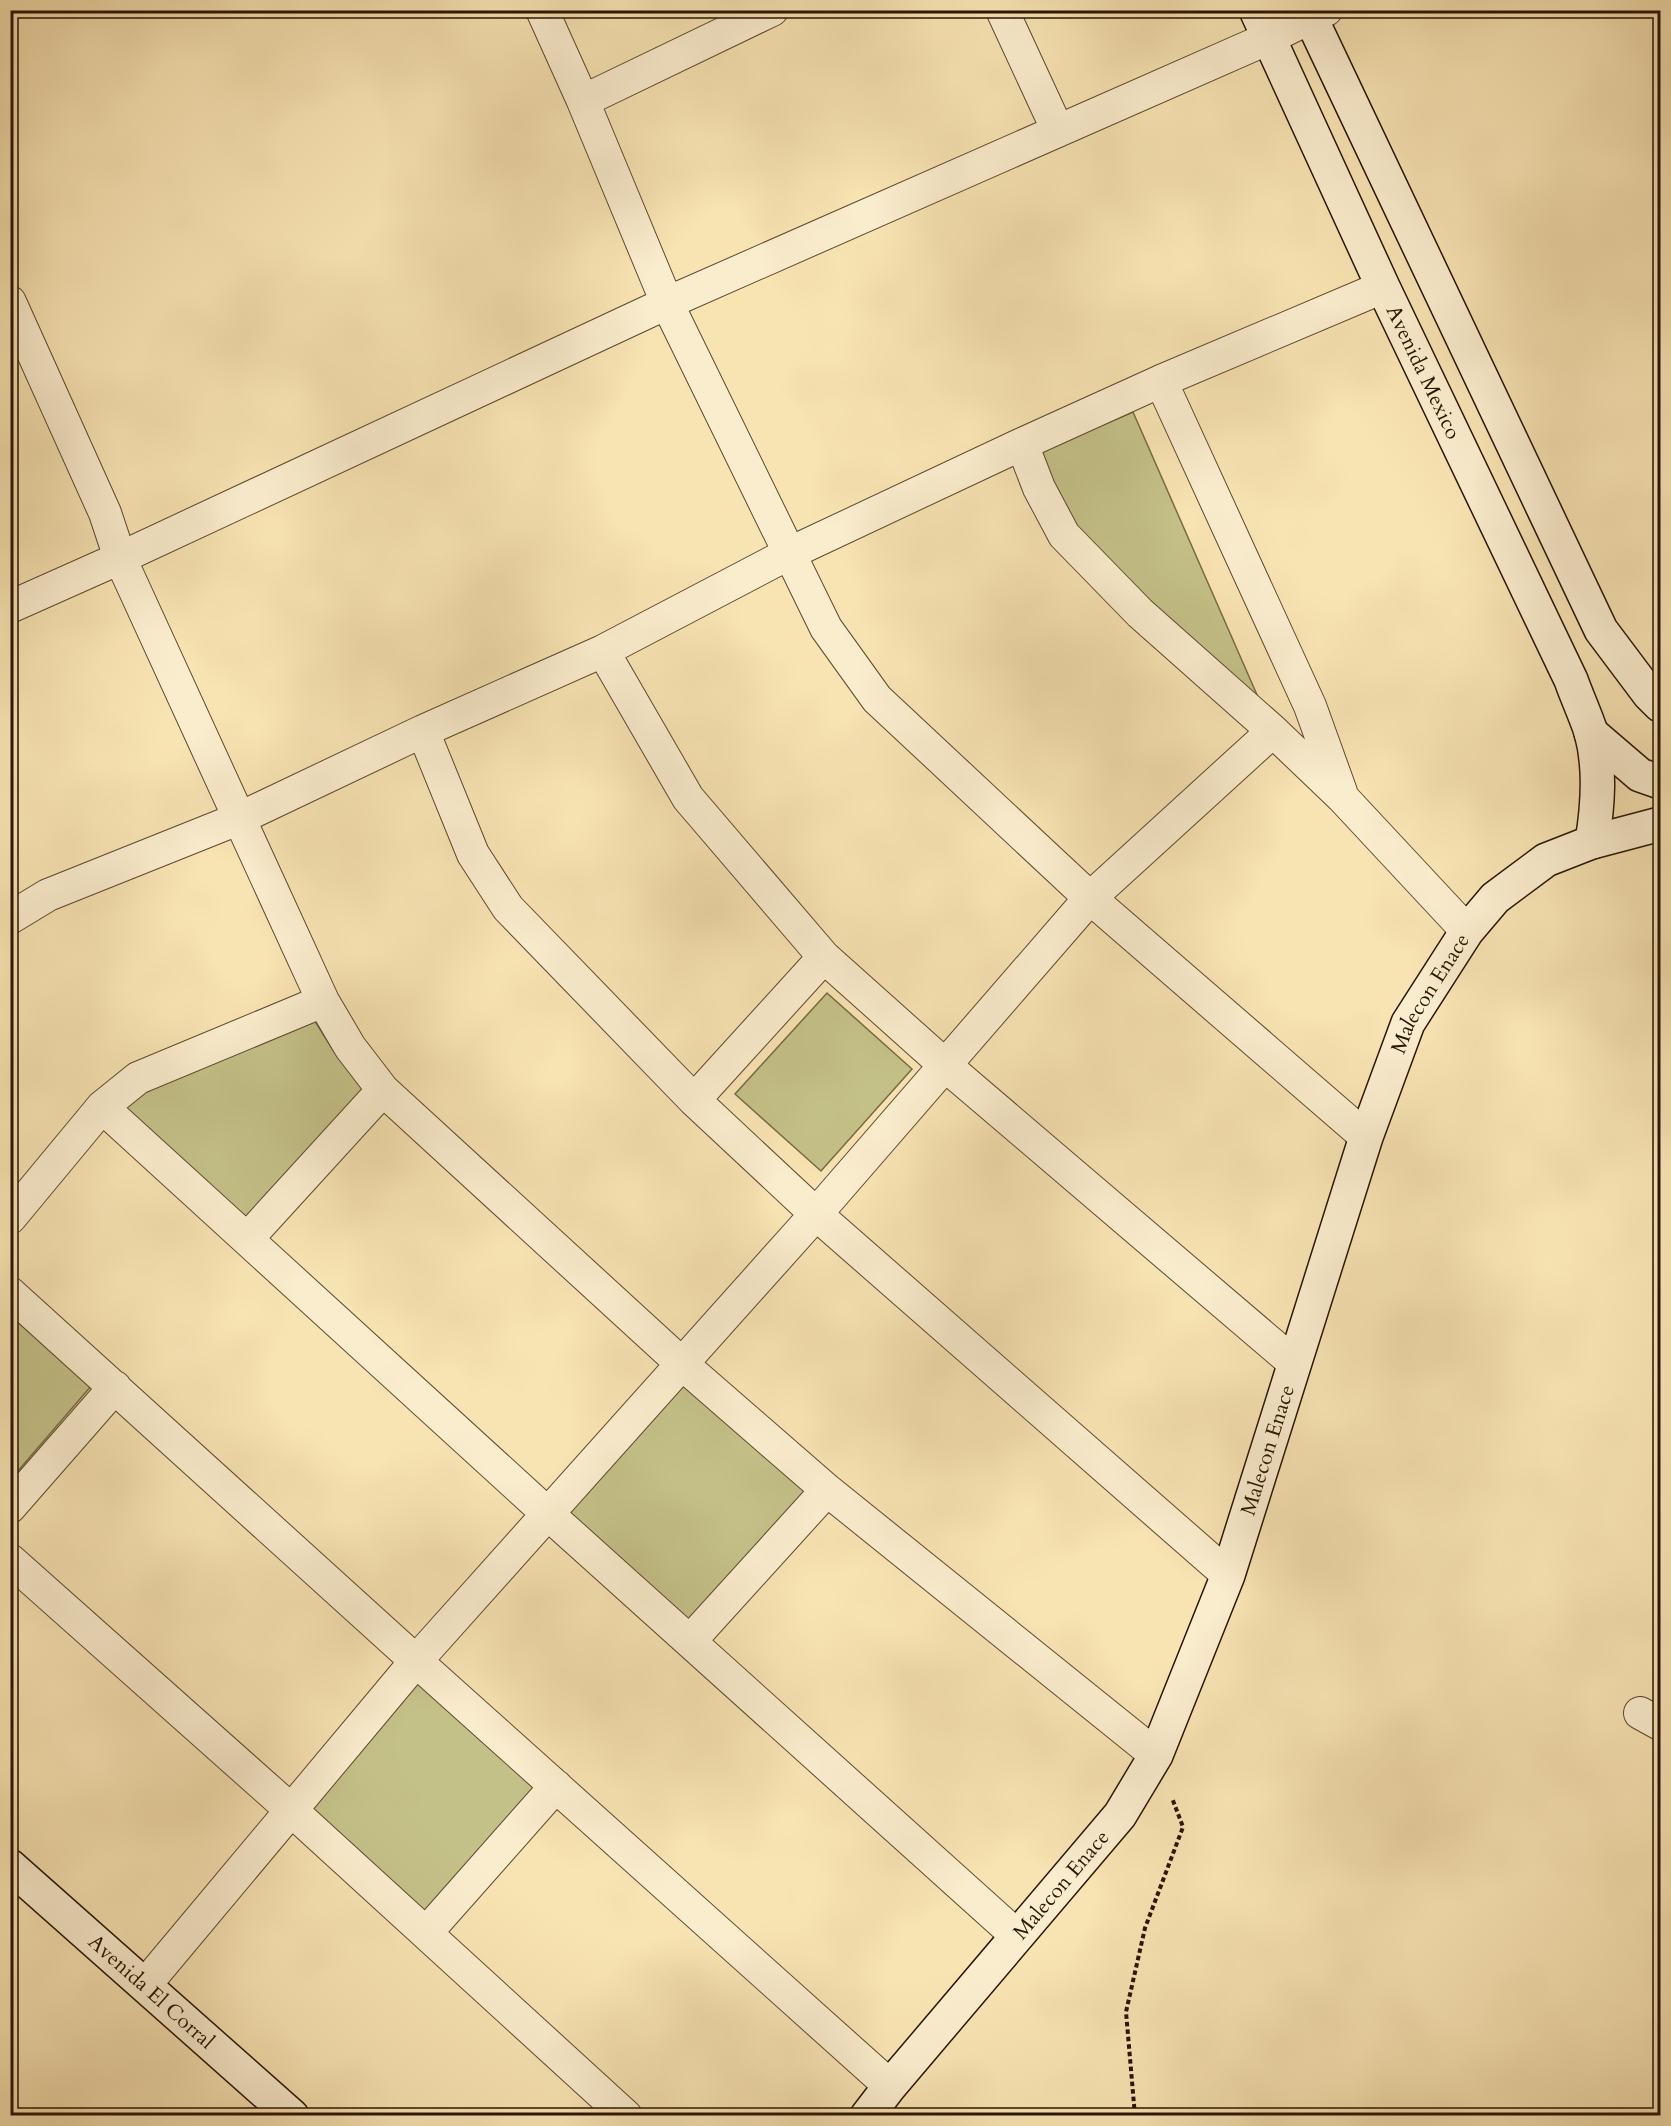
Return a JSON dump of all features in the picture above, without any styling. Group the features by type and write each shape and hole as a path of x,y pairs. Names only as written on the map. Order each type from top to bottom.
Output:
{"street":[{"path":"542,10 584,101 667,303 826,628 877,699 1090,898 1366,1137"},
{"path":"584,101 772,10"},
{"path":"1002,10 1058,131"},
{"path":"10,607 667,303 1058,131 1262,24 1314,13 1601,630 1649,694 1660,705"},
{"name":"Avenida Mexico","path":"1262,24 1383,287 1571,680 1591,733 1597,775 1598,807 1592,842"},
{"path":"10,918 48,895 238,819 423,731 603,651 790,553 1023,444 1161,381 1383,287"},
{"path":"10,302 105,513 120,558 323,1001 350,1047 383,1090 681,1363 827,1490 1156,1755"},
{"path":"1161,381 1310,706 1343,798"},
{"path":"1023,444 1039,488 1064,535 1140,613 1273,731 1343,798 1467,931"},
{"path":"603,651 688,798 824,957 946,1066 1293,1363"},
{"path":"423,731 473,854 508,908 694,1100 816,1214 1228,1575"},
{"path":"145,1985 417,1661 816,1214 1090,898 1273,731"},
{"path":"1591,733 1640,775 1660,782"},
{"path":"1649,828 1660,792"},
{"name":"Malecon Enace","path":"867,2115 1016,1935 1120,1815 1156,1755 1228,1575 1366,1137 1408,1023 1467,931 1495,898 1546,860 1592,842 1649,828"},
{"path":"694,1100 824,957"},
{"path":"10,1218 102,1107 138,1078 323,1001"},
{"path":"247,1239 383,1090"},
{"path":"102,1107 548,1515 1016,1935"},
{"path":"10,1293 890,2086"},
{"path":"10,1507 114,1387"},
{"path":"690,1641 827,1490"},
{"path":"10,1560 291,1810 626,2115"},
{"path":"426,1934 556,1786"},
{"name":"Avenida El Corral","path":"10,1866 292,2115"}],"path":[{"path":"1135,2115 1126,2012 1145,1928 1183,1827 1156,1755"}],"shaded area":[{"path":"1133,412 1258,697 1246,710 1014,462"},
{"path":"827,993 912,1069 821,1171 735,1094"},
{"path":"313,1018 333,1050 363,1090 243,1223 117,1110 135,1095"},
{"path":"11,1316 92,1385 11,1479"},
{"path":"682,1376 811,1488 688,1623 565,1514"},
{"path":"418,1676 544,1784 423,1918 304,1808"}]}
